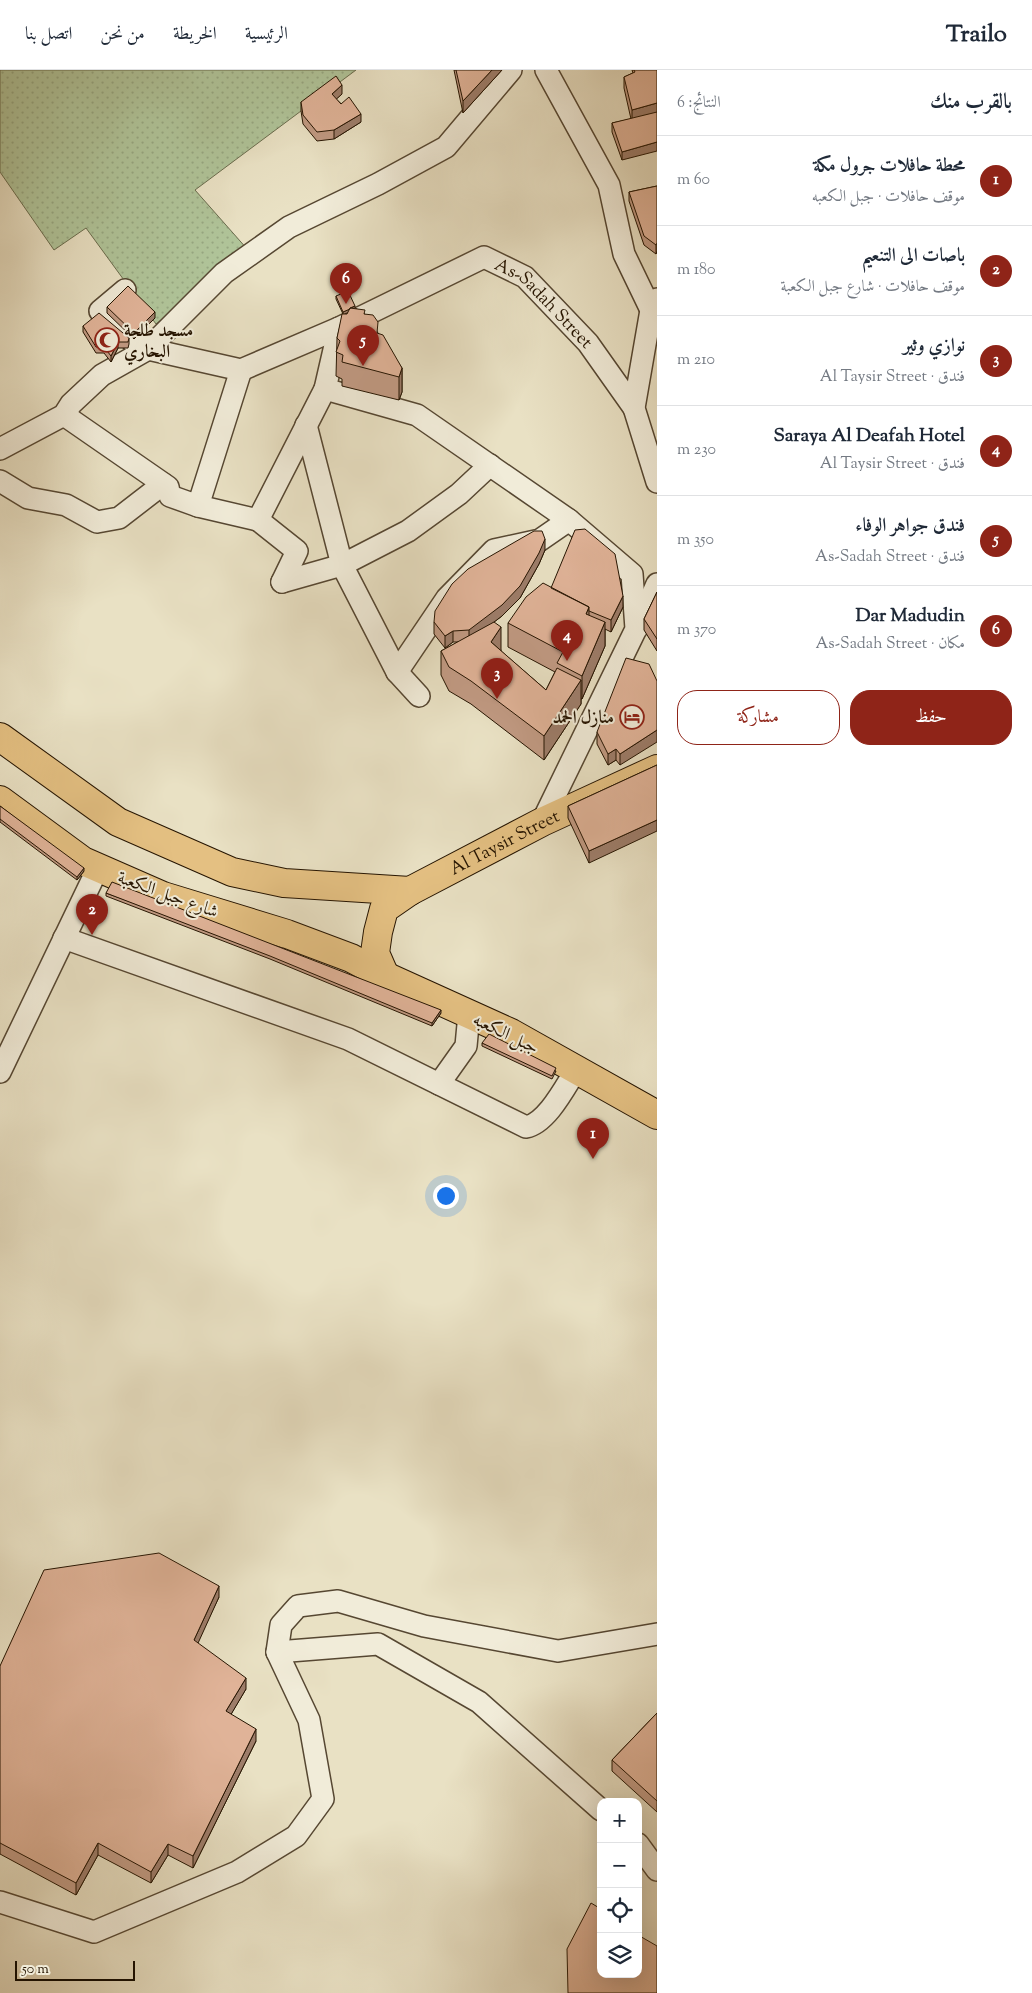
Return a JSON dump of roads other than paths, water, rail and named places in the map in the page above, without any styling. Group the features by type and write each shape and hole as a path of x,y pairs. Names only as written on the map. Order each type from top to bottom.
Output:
{"highway":[{"path":"0,737 118,822 232,872 284,883 410,891"},
{"name":"Al Taysir Street","path":"385,976 376,953 378,932 384,909 410,891 542,822 657,769"},
{"name":"شارع جبل الكعبة","path":"0,800 83,862 163,896 287,934 351,958"},
{"name":"جبل الكعبه","path":"351,958 385,976 511,1033 657,1115"}],"street":[{"path":"0,449 64,415 71,404 102,375 145,350 224,273 289,227 378,184 446,147 511,70"},
{"path":"546,70 609,185 624,254 654,304 634,408 656,475"},
{"name":"As-Sadah Street","path":"241,370 339,328 484,257 525,277 588,344 634,408"},
{"path":"124,290 100,311 145,350 241,370 198,506"},
{"path":"258,520 325,389 339,328"},
{"path":"325,389 417,415 569,520 632,574 636,629"},
{"path":"64,415 168,486 170,496 198,506 258,520 297,551 282,582 342,565 408,530 458,494 490,465"},
{"path":"306,425 342,565 397,672 419,696"},
{"path":"0,481 28,498 66,505 97,522 119,518 163,484"},
{"path":"397,672 447,598 494,550 540,540 569,520"},
{"path":"542,822 657,584"},
{"path":"0,1072 98,868"},
{"path":"64,938 348,1039 526,1127 534,1125 543,1119 576,1070"},
{"path":"439,1084 466,1046 469,1014"},
{"path":"0,1902 94,1932 237,1872 296,1836 323,1799 309,1720 277,1652 281,1624 298,1606 338,1601 424,1626 558,1651 657,1634"},
{"path":"277,1652 378,1644 479,1702 597,1806"},
{"path":"642,1849 657,1870"}],"place":[{"name":"Dar Madudin","path":"346,304"},
{"name":"مسجد طلحة البخاري","path":"107,340"},
{"name":"فندق جواهر الوفاء","path":"363,366"},
{"name":"Saraya Al Deafah Hotel","path":"567,661"},
{"name":"نوازي وثير","path":"497,699"},
{"name":"منازل الحمد","path":"632,717"},
{"name":"باصات الى التنعيم","path":"92,935"},
{"name":"محطة حافلات جرول مكة","path":"593,1159"}]}
